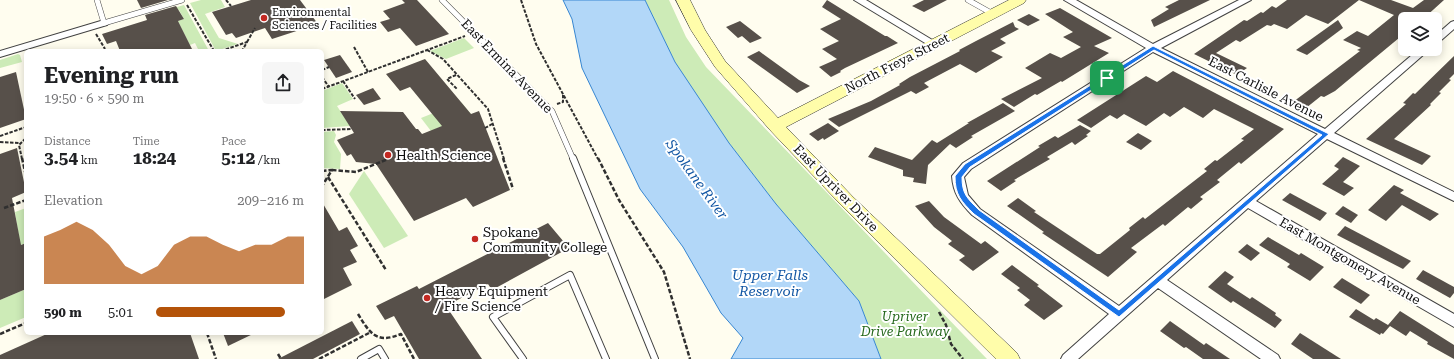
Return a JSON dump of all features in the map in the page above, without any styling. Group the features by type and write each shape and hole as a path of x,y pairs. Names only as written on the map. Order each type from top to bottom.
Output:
{"street":[{"name":"East Upriver Drive","path":"683,0 698,30 720,64 776,126 847,201 1010,359"},
{"path":"859,0 934,44"},
{"name":"North Freya Street","path":"776,126 1019,0"},
{"name":"East Carlisle Avenue","path":"1069,0 1153,48 1454,197"},
{"path":"1119,314 976,212 965,200 958,189 958,176 968,166 1153,48 1246,0"},
{"path":"0,54 104,23"},
{"path":"1442,35 1454,24"},
{"path":"1068,359 1157,280 1417,56"},
{"name":"East Montgomery Avenue","path":"1247,202 1454,321"},
{"path":"1157,280 1273,359"}],"lane":[{"path":"97,0 104,23 184,2"},
{"name":"East Ermina Avenue","path":"442,0 552,111 580,175 655,359"},
{"path":"968,0 993,14"},
{"path":"523,359 493,317 570,274 606,359"},
{"path":"361,359 379,350 385,359"}],"path":[{"path":"226,0 231,6"},
{"path":"521,0 536,44 581,125 619,200 664,272 690,359"},
{"path":"184,2 213,49"},
{"path":"243,49 255,28"},
{"path":"94,31 105,49"},
{"path":"324,88 465,36"},
{"path":"227,49 247,42"},
{"path":"354,47 368,72"},
{"path":"427,50 443,60 488,109 513,189"},
{"path":"324,69 329,67"},
{"path":"456,75 447,78 456,89"},
{"path":"324,80 329,86"},
{"path":"343,81 356,99"},
{"path":"549,108 563,102 563,95"},
{"path":"485,128 492,124"},
{"path":"0,136 24,128"},
{"path":"324,130 352,129"},
{"path":"0,142 20,143 24,140"},
{"path":"20,143 19,145 24,167"},
{"path":"324,171 356,172 388,159"},
{"path":"324,183 332,170"},
{"path":"328,177 386,270"},
{"path":"4,208 24,201"},
{"path":"358,314 369,333 385,340 401,334 414,359"},
{"path":"0,334 24,324"},
{"path":"319,359 369,333"},
{"path":"208,335 216,359"},
{"path":"278,354 280,359"}],"green space":[{"path":"201,0 221,0 225,7 205,14 219,38 238,44 222,49 215,49 190,3"},
{"name":"Upriver Drive Parkway","path":"645,0 669,0 686,37 706,67 987,359 881,359 859,301 776,204 729,143 675,62"},
{"path":"184,5 208,49 198,49 195,43 190,45 178,21 184,19 179,10 158,17 156,13"},
{"path":"464,38 474,48 446,59 430,51"},
{"path":"18,54 20,55 22,62 0,68 0,60"},
{"path":"342,83 353,99 337,106 350,126 324,128 324,90"},
{"path":"461,102 471,114 431,131 421,118"},
{"path":"334,131 336,135 334,142 341,154 340,169 324,168 324,132"},
{"path":"364,171 408,236 384,248 349,194"},
{"path":"24,209 24,244 5,251 4,243 19,237 15,212"},
{"path":"24,290 24,318 0,328 0,300"}],"water":[{"name":"Upper Falls Reservoir","path":"563,0 645,0 675,62 729,143 776,204 859,301 881,359 731,359 743,338 721,313 683,247 640,189 582,68 572,19"}],"building":[{"path":"137,0 168,0 141,8"},
{"name":"Environmental Sciences / Facilities","path":"251,0 300,0 318,24 272,39 265,28 236,38 232,33 226,35 212,12"},
{"path":"402,0 417,0 449,34 416,46 400,28 388,32 380,22 390,19 383,11 405,3"},
{"path":"827,0 898,43 845,68 840,71 841,72 831,77 819,67 837,59 822,49 839,41 820,29 841,19 822,7"},
{"path":"924,0 947,0 924,12 912,6"},
{"path":"1179,0 1210,0 1154,27 1151,20 1169,9 1165,7"},
{"path":"1287,0 1359,0 1328,24 1306,15 1287,29 1274,24 1271,26 1267,25 1240,42 1236,40 1216,53 1247,68 1237,75 1194,54 1244,20 1247,21 1261,12 1263,13 1272,6 1276,8"},
{"path":"1359,0 1391,0 1413,8 1424,0 1444,0 1431,12 1398,12 1398,39 1335,91 1324,97 1321,96 1306,108 1293,102 1360,51 1357,50 1361,48 1343,40 1357,31 1368,36 1394,15"},
{"path":"176,6 184,19 178,21 192,49 119,49 116,41 107,44 102,34 147,20 145,15"},
{"path":"1060,8 1112,38 1094,46 1109,53 1062,82 1061,81 1037,95 1035,94 1014,107 1001,99 1042,78 1025,68 1050,53 1061,58 1081,47 1063,37 1073,32 1045,14"},
{"path":"1029,14 1040,20 1028,26 1017,20"},
{"path":"1338,20 1343,28 1307,55 1296,50"},
{"path":"740,21 762,38 750,43 742,36 738,38 726,27"},
{"path":"1013,22 1015,27 1019,29 1000,39 1006,43 991,51 1003,57 976,73 960,64 924,83 929,87 916,94 911,91 839,127 828,119 871,101 900,85 899,84 910,77"},
{"path":"759,51 799,80 810,86 797,93 747,57"},
{"path":"340,55 352,72 336,78 324,60"},
{"path":"1454,56 1454,74 1449,79 1451,80 1439,92 1441,93 1430,104 1431,105 1394,139 1431,156 1422,165 1366,139 1406,104 1403,103 1413,93 1415,94"},
{"name":"Health Science","path":"425,59 471,114 479,111 510,190 473,207 466,198 414,221 376,164 356,162 351,154 347,156 337,140 354,133 340,111 403,112 416,129 418,129 422,134 442,126 410,87 400,91 386,74"},
{"path":"1173,71 1284,129 1241,164 1239,162 1217,180 1220,182 1200,197 1203,199 1191,209 1188,207 1165,226 1163,224 1131,248 1137,252 1108,277 1042,233 1044,232 1007,206 1018,198 1036,211 1034,212 1097,254 1100,254 1130,230 1129,228 1143,217 1145,219 1207,171 1204,169 1244,140 1241,139 1254,129 1214,109 1203,118 1184,107 1170,117 1164,113 1146,126 1124,114 1117,119 1110,115 1091,128 1077,120 1146,76 1157,82"},
{"path":"16,72 24,110 24,120 0,128 0,77"},
{"path":"373,88 381,99 364,105 356,95"},
{"path":"1003,103 1015,111 971,136 973,137 956,148 950,144 928,165 926,184 913,182 914,178 903,176 903,170 868,157 875,147 912,160 932,140 937,143 969,123 967,123"},
{"path":"828,123 839,131 824,140 823,138 818,141 809,134"},
{"path":"1080,125 1091,131 1086,135 1088,136 1075,145 1072,142 1047,157 1050,159 1014,180 1016,181 1001,191 987,181 1040,147 1038,146 1055,136 1058,138"},
{"path":"1138,133 1152,141 1141,150 1126,142"},
{"path":"17,148 24,182 24,193 12,198 21,245 24,244 24,290 0,300 0,154"},
{"path":"1343,157 1360,166 1343,182 1354,188 1344,196 1322,184 1339,169 1334,166"},
{"path":"1394,185 1404,190 1400,193 1439,214 1430,221 1402,205 1386,221 1368,210"},
{"path":"1290,193 1327,213 1320,221 1282,200"},
{"path":"929,201 944,217 981,244 985,241 999,252 973,271 959,260 965,256 948,244 952,241 934,227 915,206"},
{"path":"324,205 339,231 347,227 358,246 350,250 357,262 343,268 352,285 324,299"},
{"path":"1343,206 1358,215 1351,223 1335,214"},
{"name":"Heavy Equipment / Fire Science","path":"548,223 569,248 492,290 488,284 446,306 482,359 419,359 394,316 385,320 376,306 417,286 419,289"},
{"path":"1345,226 1411,261 1403,269 1337,235"},
{"path":"1268,237 1299,255 1301,253 1324,267 1310,281 1287,267 1290,264 1259,245"},
{"path":"1247,244 1260,253 1251,261 1238,252"},
{"path":"1012,265 1039,285 1037,286 1063,306 1044,320 1024,305 1030,300 1017,290 1020,288 1001,274"},
{"path":"1423,270 1454,287 1454,293 1450,298 1416,279"},
{"path":"1225,271 1234,277 1227,284 1250,299 1252,297 1276,313 1275,315 1282,320 1275,328 1233,301 1231,303 1208,287"},
{"path":"1342,278 1370,295 1361,304 1333,287"},
{"path":"1356,309 1374,320 1376,318 1388,325 1400,311 1454,345 1454,359 1427,344 1428,342 1410,331 1406,336 1390,326 1383,334 1381,333 1380,335 1349,317"},
{"path":"352,321 360,334 313,359 278,359"},
{"path":"1170,321 1204,345 1206,343 1230,359 1203,359 1186,347 1184,348 1160,331"},
{"path":"1300,333 1341,359 1313,359 1291,344"},
{"path":"45,335 191,335 199,359 0,359 0,355"},
{"path":"224,335 251,335 228,346"}],"place":[{"name":"Environmental Sciences / Facilities","path":"264,18"},
{"name":"Health Science","path":"388,155"},
{"name":"Spokane Community College","path":"475,239"},
{"name":"Heavy Equipment / Fire Science","path":"427,298"}],"route":[{"path":"1153,48 1326,134 1119,314 976,212 965,200 958,189 958,176 968,166 1107,78 1153,48"}],"water label":[{"name":"Spokane River","path":"697,179"}]}
